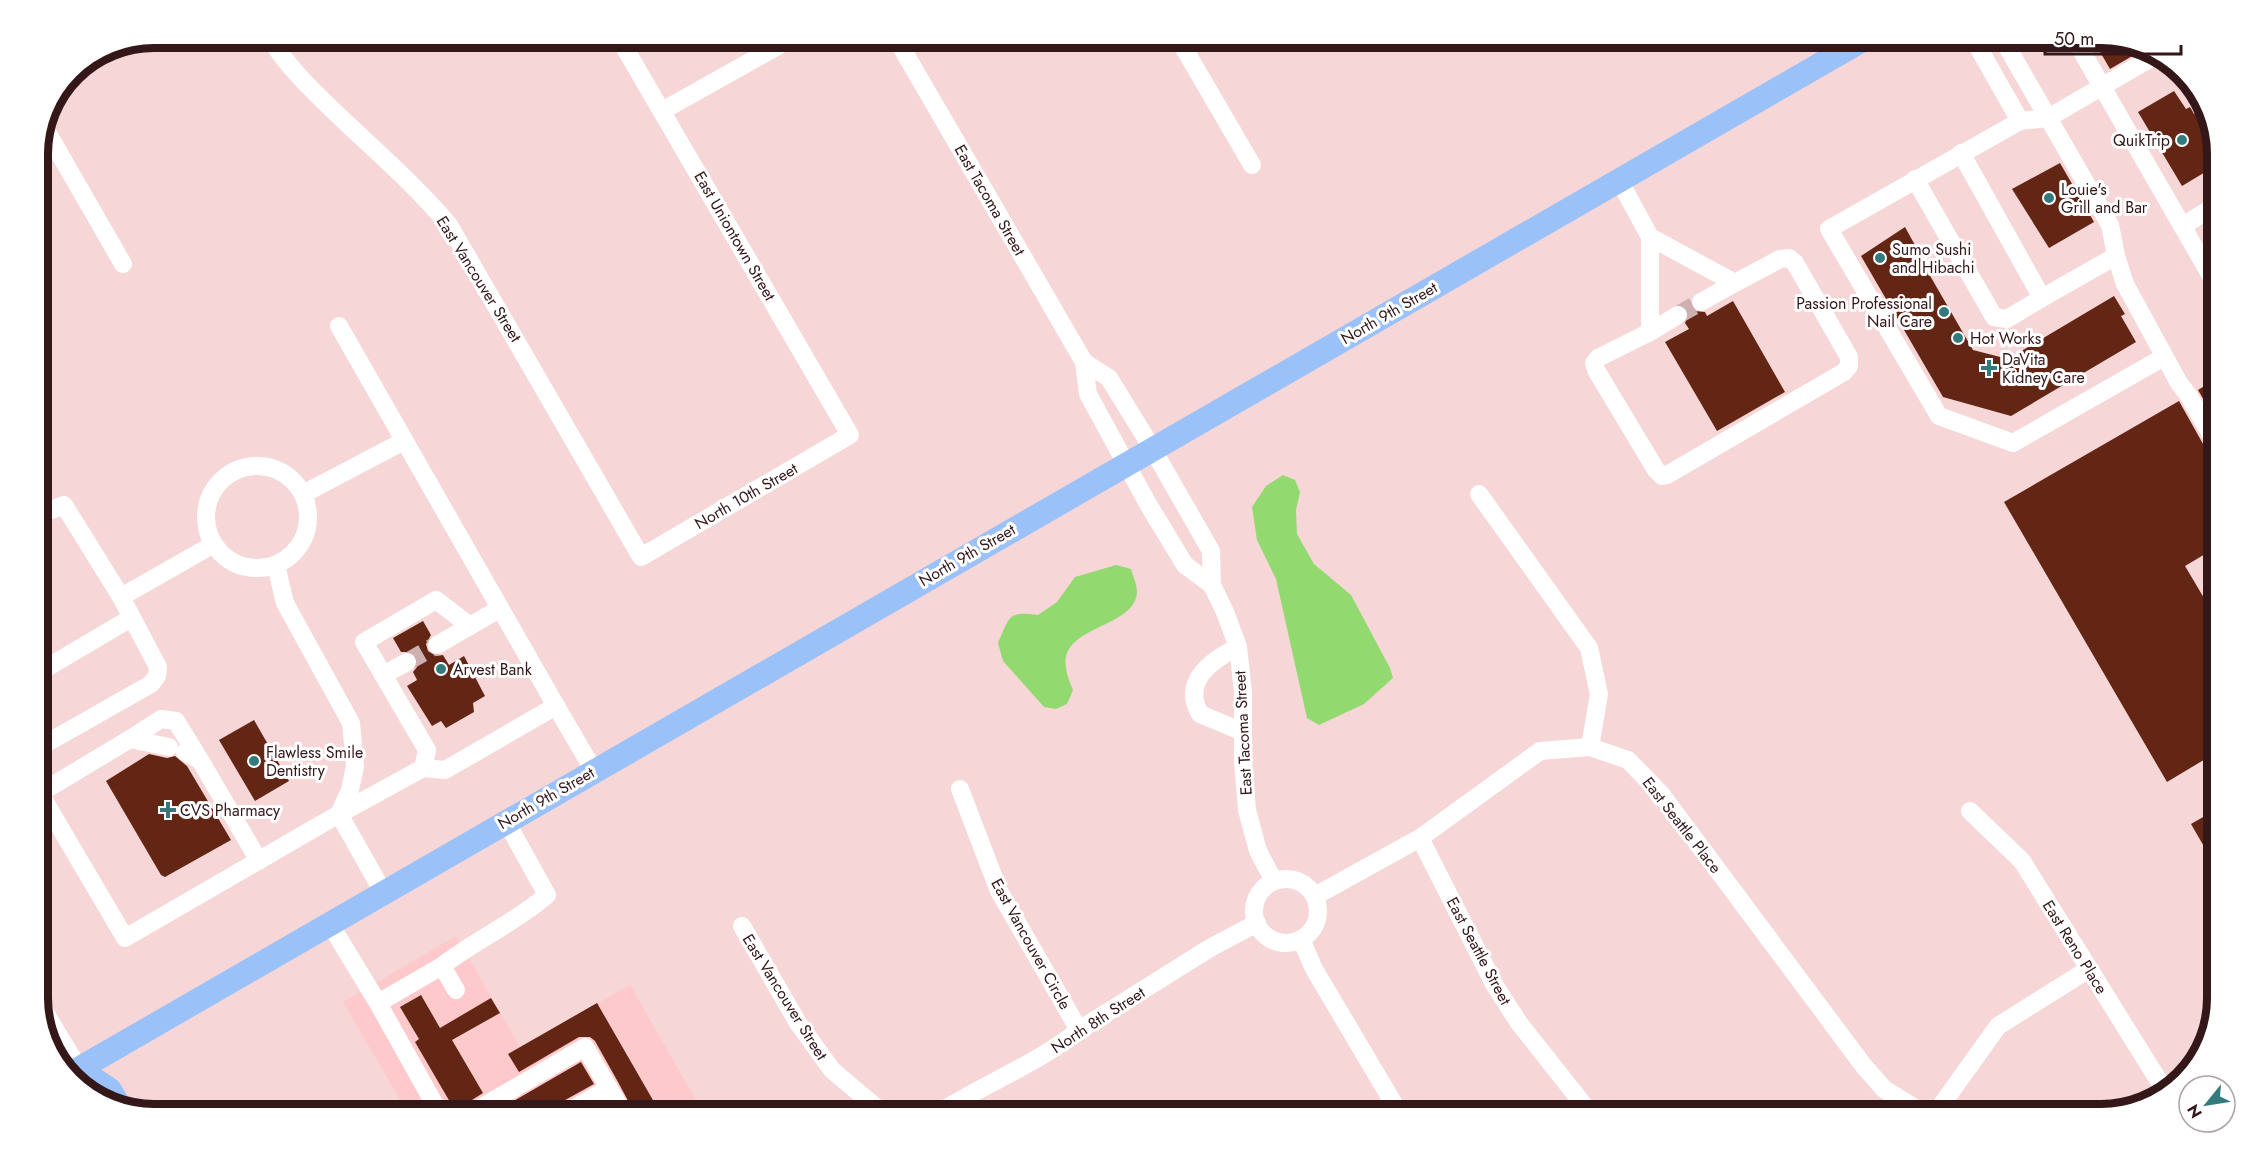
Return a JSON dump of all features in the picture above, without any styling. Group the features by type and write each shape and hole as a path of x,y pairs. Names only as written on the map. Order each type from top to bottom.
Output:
{"main road":[{"name":"North 9th Street","path":"79,1073 383,892 1849,48"},
{"path":"86,1079 110,1090 113,1095"}],"street":[{"name":"East Vancouver Street","path":"277,48 318,95 430,202 449,225 641,557"},
{"name":"East Uniontown Street","path":"625,48 850,435"},
{"path":"662,111 774,48"},
{"name":"East Tacoma Street","path":"902,48 1084,362 1088,394 1126,464 1185,565 1212,585"},
{"path":"1184,48 1251,165"},
{"path":"1979,48 2020,121"},
{"path":"2008,48 2110,225 2116,256 2125,284 2164,357 2207,428"},
{"path":"2080,48 2207,269"},
{"path":"2149,59 2048,118 2020,121 1829,229 1939,416 2013,443 2164,357"},
{"path":"50,137 123,264"},
{"path":"1961,153 2042,298"},
{"path":"1915,179 1994,317 2007,319 2116,256"},
{"path":"1618,180 1650,237 1650,332"},
{"path":"2182,226 2207,211"},
{"path":"1650,237 1735,283"},
{"path":"1678,315 1598,358 1594,363 1656,470 1662,476 1844,372 1849,366 1849,357 1795,263 1789,258 1780,259 1701,302"},
{"path":"339,326 499,609 594,771"},
{"name":"East Tacoma Street","path":"1084,362 1109,378 1211,552 1212,585 1226,612 1238,647 1243,692 1247,810 1258,850 1274,881"},
{"name":"North 10th Street","path":"641,557 850,435"},
{"path":"303,494 404,441"},
{"path":"261,466 277,470 291,478 303,494 308,505 309,521 305,537 297,551 276,565 254,569 238,565 224,556 214,544 207,530 206,514 210,498 218,484 230,474 245,468 261,466"},
{"path":"1315,896 1420,838 1540,751 1590,747 1599,694 1589,648 1479,494"},
{"path":"48,511 64,505 121,597 130,618 158,667 157,676 151,684 48,742"},
{"path":"121,597 214,544"},
{"path":"276,565 285,603 351,723 355,766 350,790 339,814"},
{"path":"423,768 427,750 364,642 436,600 470,626"},
{"path":"437,645 499,609"},
{"path":"48,667 130,618"},
{"path":"1238,647 1214,658 1194,686 1192,696 1200,714 1243,732"},
{"path":"383,675 407,662"},
{"path":"48,806 125,938 423,768 445,770 556,706"},
{"path":"48,786 161,719 176,721 184,753 259,861"},
{"path":"130,739 184,753"},
{"name":"East Seattle Place","path":"1590,747 1628,760 1661,794 1863,1065 1884,1089 1908,1104"},
{"name":"East Vancouver Circle","path":"960,789 999,891 1079,1030"},
{"name":"East Reno Place","path":"1970,811 2022,861 2161,1085"},
{"path":"339,814 383,892"},
{"path":"378,1003 442,966 464,949 532,908 547,895 506,821"},
{"name":"East Seattle Street","path":"1420,838 1494,984 1519,1023 1583,1104"},
{"path":"1285,879 1297,881 1315,896 1318,906 1317,921 1309,934 1301,939 1290,943 1276,941 1266,936 1257,923 1254,912 1256,901 1264,888 1274,881 1285,879"},
{"name":"North 8th Street","path":"953,1104 1059,1046 1079,1030 1210,948 1257,923"},
{"path":"330,924 378,1003 434,1104"},
{"name":"East Vancouver Street","path":"742,926 798,1023 832,1070 872,1104"},
{"path":"1301,939 1314,969 1394,1104"},
{"path":"442,966 456,990"},
{"path":"1942,1104 1998,1026 2089,969"},
{"path":"54,1033 69,1061"},
{"path":"487,1104 585,1047 618,1104"},
{"path":"581,1104 609,1088"}],"shaded area":[{"path":"1283,475 1295,480 1300,492 1296,510 1297,534 1314,564 1351,595 1390,668 1393,678 1364,704 1319,725 1307,718 1276,579 1257,540 1252,507 1266,486"},
{"path":"1116,565 1131,569 1137,592 1133,604 1112,621 1074,643 1067,654 1066,671 1073,690 1067,704 1056,709 1044,707 1003,661 998,643 1005,627 1015,615 1038,615 1057,602 1075,577"},
{"path":"456,936 520,1047 630,985 698,1104 403,1104 343,1002"}],"building":[{"path":"2098,48 2122,50 2135,54 2110,69"},
{"name":"QuikTrip","path":"2174,91 2186,109 2190,107 2201,119 2207,147 2207,171 2182,186 2138,112"},
{"name":"Louie's Grill and Bar","path":"2060,163 2094,222 2049,248 2012,189"},
{"path":"1905,227 1916,247 1914,248 1973,350 2008,359 2114,296 2125,314 2121,316 2136,342 2011,416 1943,397 1861,256"},
{"path":"1733,301 1785,392 1717,431 1665,342 1689,329 1685,323 1689,314 1685,307 1690,304 1695,311 1705,312 1707,316"},
{"path":"2207,384 2207,406 2198,390"},
{"path":"2179,401 2207,451 2207,553 2185,566 2207,603 2207,758 2167,782 2004,502"},
{"name":"Arvest Bank","path":"423,621 431,635 426,644 428,651 436,656 443,655 449,665 464,656 485,696 473,703 474,712 446,728 441,721 432,726 407,686 417,680 413,672 417,667 417,657 412,652 401,652 393,638"},
{"name":"Flawless Smile Dentistry","path":"254,720 289,781 255,801 219,740"},
{"name":"CVS Pharmacy","path":"149,754 167,758 175,756 187,766 231,840 165,877 161,875 106,781"},
{"path":"2207,815 2207,852 2191,824"},
{"path":"421,995 440,1028 491,998 500,1013 452,1040 483,1093 466,1104 451,1104 415,1042 419,1039 400,1007"},
{"path":"597,1003 655,1104 630,1104 595,1041 590,1037 579,1037 519,1072 508,1054"},
{"path":"581,1062 594,1084 558,1104 508,1104"}],"tunnel":[{"path":"1678,315 1701,302"},
{"path":"407,662 437,645"}],"place":[{"name":"QuikTrip","path":"2182,140"},
{"name":"Louie's Grill and Bar","path":"2049,198"},
{"name":"Sumo Sushi and Hibachi","path":"1880,258"},
{"name":"Passion Professional Nail Care","path":"1944,312"},
{"name":"Hot Works","path":"1958,338"},
{"name":"DaVita Kidney Care","path":"1989,368"},
{"name":"Arvest Bank","path":"441,669"},
{"name":"Flawless Smile Dentistry","path":"254,761"},
{"name":"CVS Pharmacy","path":"168,810"}]}
